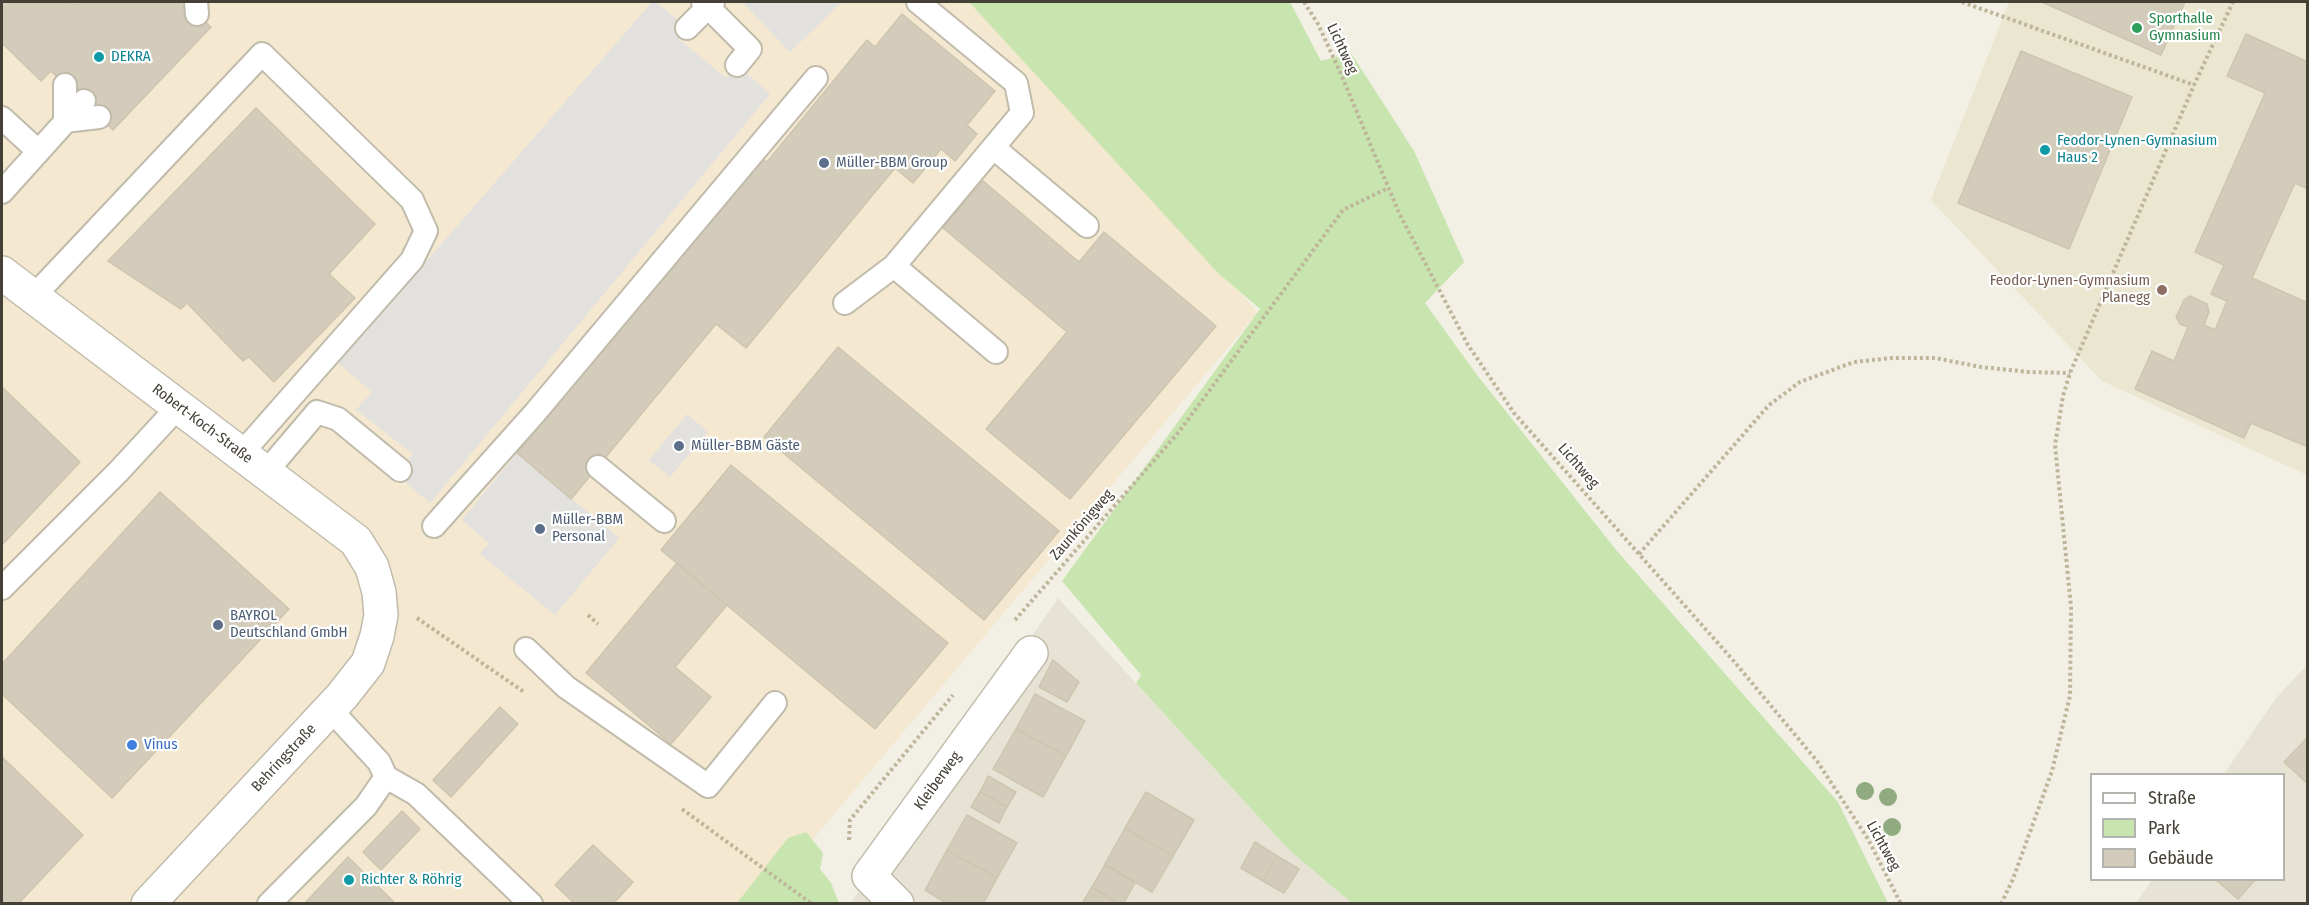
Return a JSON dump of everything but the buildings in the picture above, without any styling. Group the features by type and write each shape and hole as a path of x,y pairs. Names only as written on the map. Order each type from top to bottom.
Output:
{"street":[{"name":"Robert-Koch-Straße","path":"2,273 356,541 372,567 379,592"},
{"name":"Behringstraße","path":"148,903 330,710 368,663 381,615 379,592"},
{"name":"Kleiberweg","path":"897,903 868,876 1031,653"}],"lane":[{"path":"845,303 894,266 1022,113 1016,83 918,2"},
{"path":"687,28 708,3 750,49 737,65"},
{"path":"33,297 262,54 412,200 426,231 412,260 254,463"},
{"path":"434,526 534,414 816,78"},
{"path":"65,121 66,85"},
{"path":"2,192 65,121 91,109"},
{"path":"2,118 38,151"},
{"path":"993,148 1087,226"},
{"path":"894,266 996,352"},
{"path":"2,588 118,472 179,406"},
{"path":"254,463 317,412 338,419 400,470"},
{"path":"598,467 664,521"},
{"path":"526,649 566,687 708,786 775,703"},
{"path":"330,710 379,762 386,777 416,794 531,903"},
{"path":"269,903 366,806 386,777"}],"path":[{"name":"Lichtweg","path":"1304,2 1318,24 1341,74 1388,188 1468,345 1514,413 1732,659 1817,761 1868,839 1901,903"},
{"path":"1962,2 2194,85"},
{"path":"2001,903 2013,879 2052,771 2070,696 2071,607 2055,445 2063,396 2070,373 2194,85 2233,2"},
{"name":"Zaunkönigweg","path":"1009,627 1178,433 1344,210 1388,188"},
{"path":"1639,554 1769,405 1800,382 1854,362 1892,357 1935,358 1981,367 2070,373"},
{"path":"588,615 598,624"},
{"path":"849,844 850,820 956,691"}],"shaded area":[{"path":"2,2 971,2 1258,312 759,903 2,904"},
{"path":"652,2 656,2 687,28 679,39 726,78 737,65 770,94 430,503 408,485 400,470 413,454 356,410 372,392 338,363"},
{"path":"742,2 842,2 790,52"},
{"name":"Feodor-Lynen-Gymnasium Planegg","path":"2009,2 2307,2 2307,475 2102,381 1931,200"},
{"name":"Müller-BBM Gäste","path":"687,414 708,432 670,477 649,460"},
{"name":"Müller-BBM Personal","path":"517,453 619,538 555,615 480,554 489,543 462,520"},
{"path":"1058,598 1289,850 1352,903 850,904"},
{"path":"2307,665 2307,903 2135,904 2151,881 2285,881 2285,773 2225,773 2276,698"}],"green space":[{"path":"969,2 1290,2 1321,61 1351,53 1414,151 1464,262 1425,303 1477,375 1617,551 1838,802 1888,903 1352,903 1289,850 1136,683 1141,675 1062,581 1260,309 1218,273"},
{"path":"806,832 823,853 820,869 831,883 839,903 737,903 788,838"}],"place":[{"name":"Sporthalle Gymnasium","path":"2137,28"},
{"name":"DEKRA","path":"99,57"},
{"name":"Feodor-Lynen-Gymnasium Haus 2","path":"2045,150"},
{"name":"Müller-BBM Group","path":"824,163"},
{"name":"Feodor-Lynen-Gymnasium Planegg","path":"2162,290"},
{"name":"Müller-BBM Gäste","path":"679,446"},
{"name":"Müller-BBM Personal","path":"540,529"},
{"name":"BAYROL Deutschland GmbH","path":"218,625"},
{"name":"Vinus","path":"132,745"},
{"name":"Richter & Röhrig","path":"349,880"}]}
